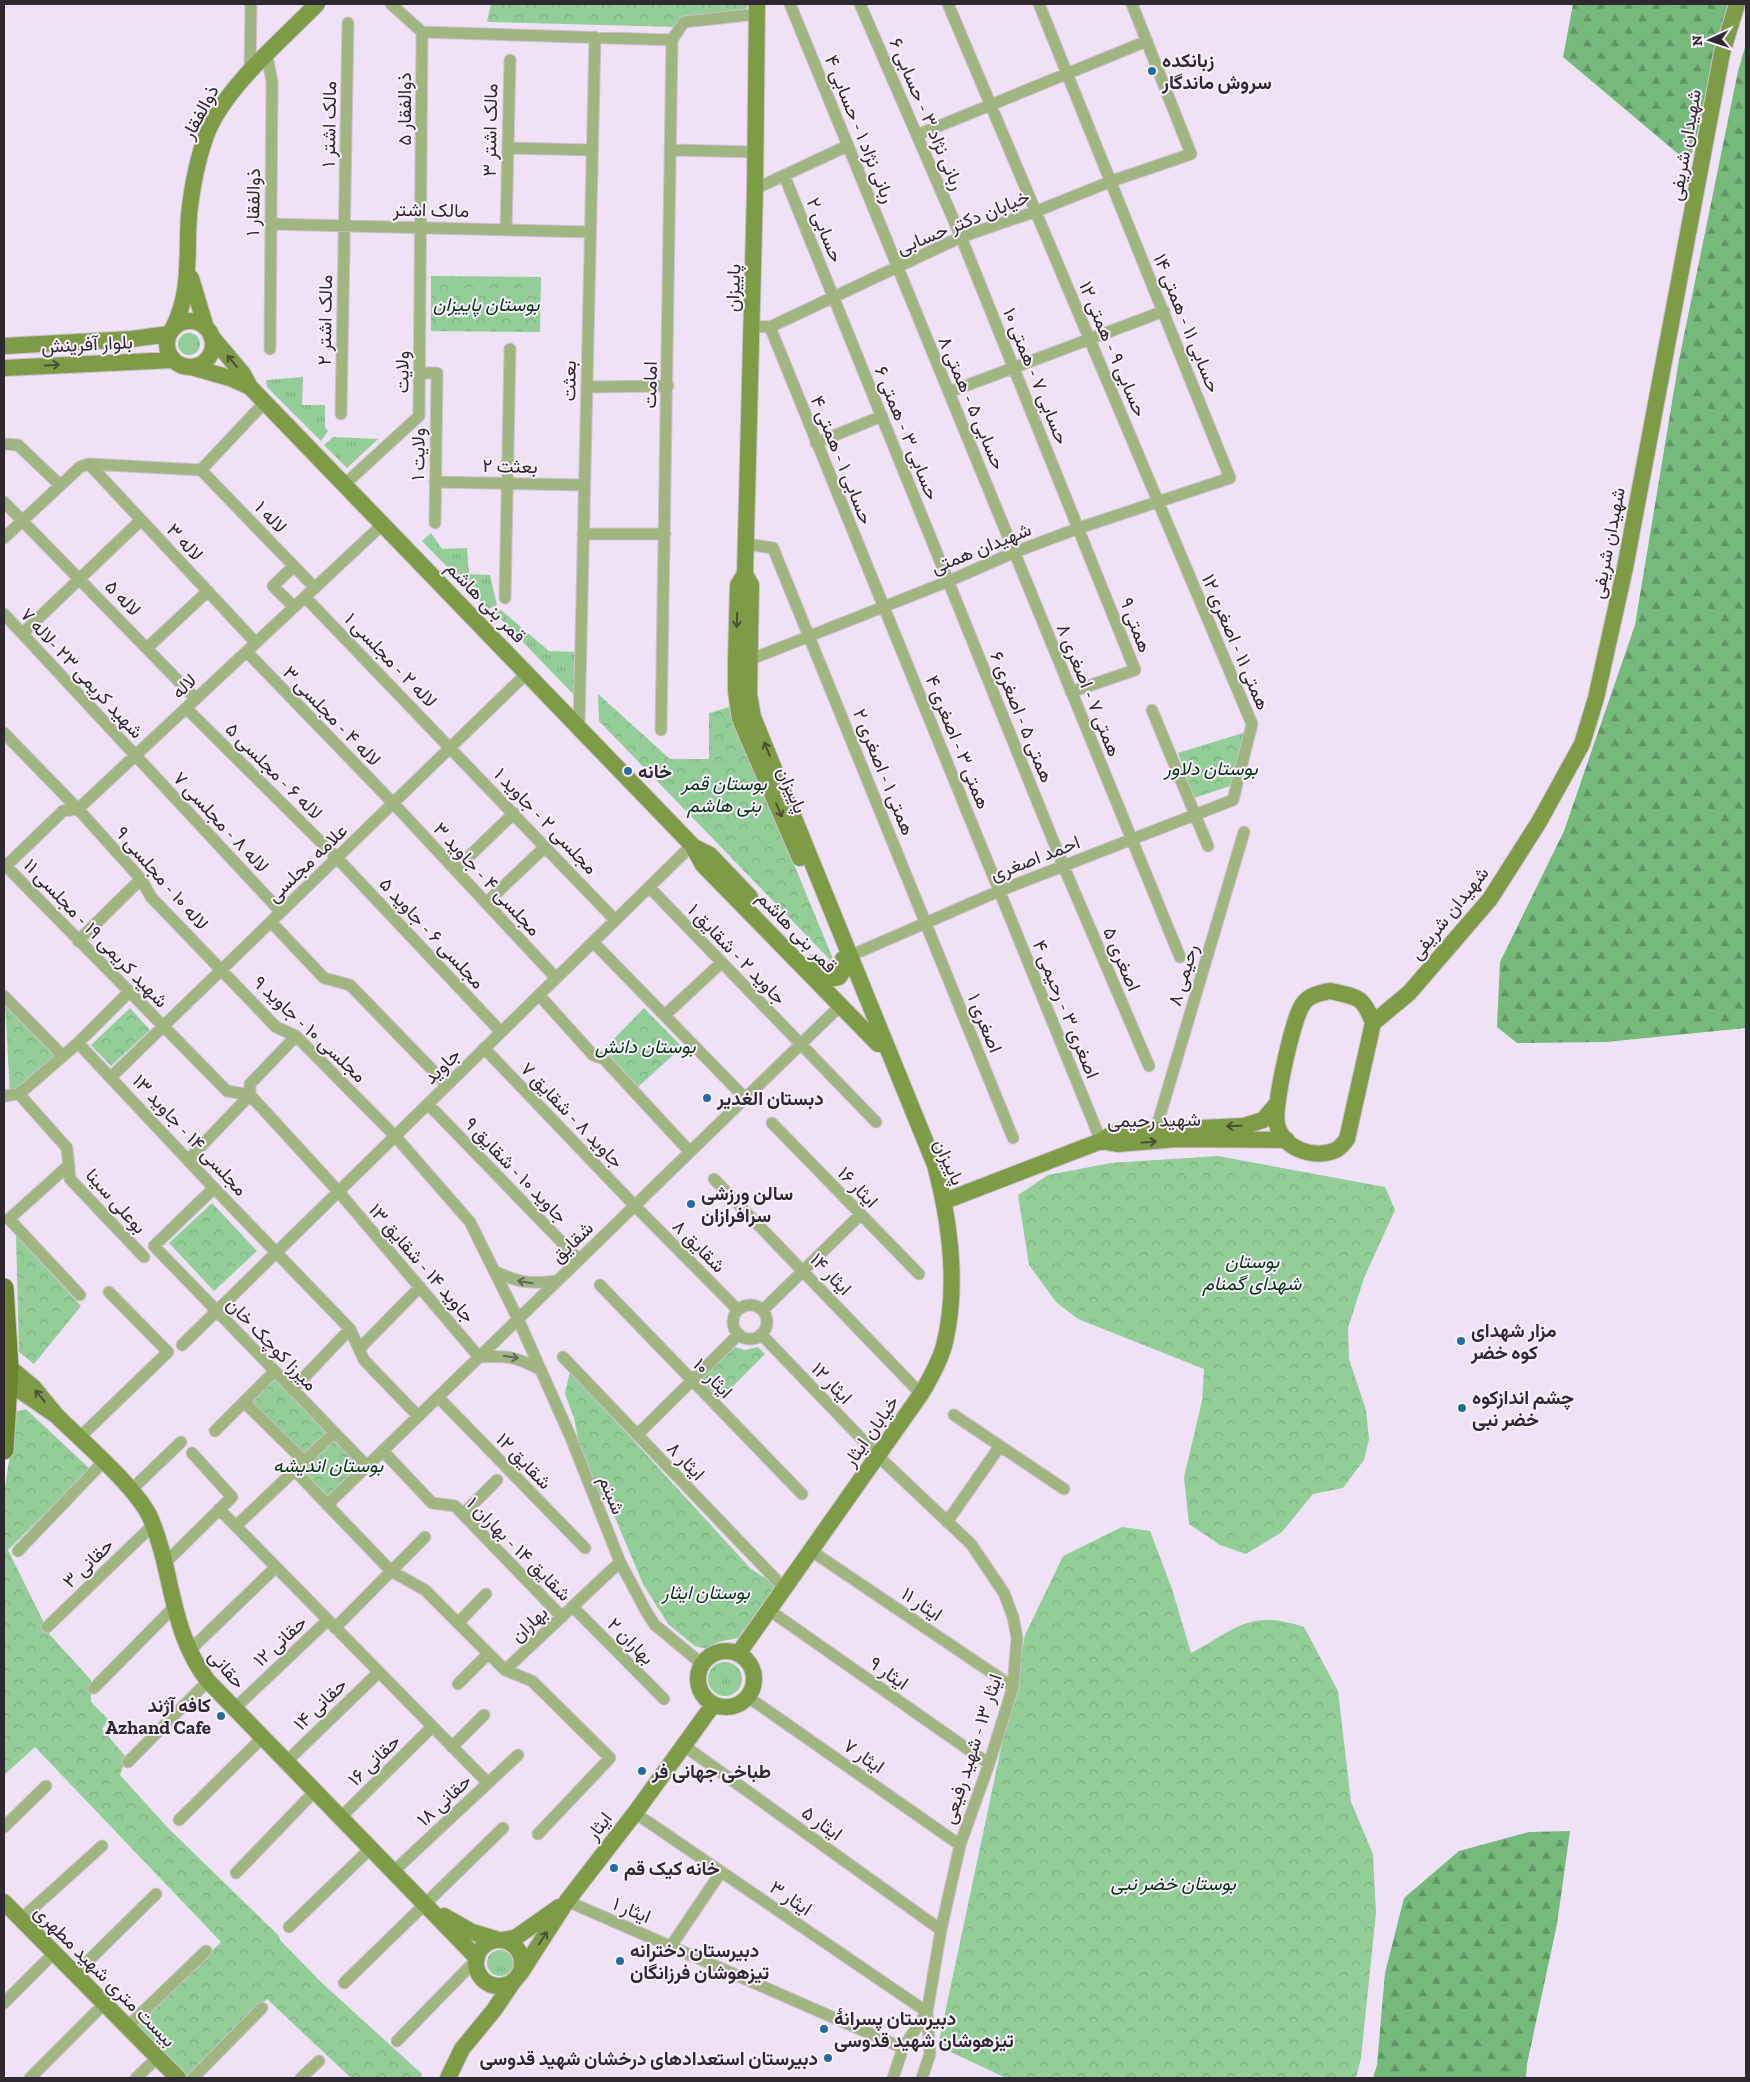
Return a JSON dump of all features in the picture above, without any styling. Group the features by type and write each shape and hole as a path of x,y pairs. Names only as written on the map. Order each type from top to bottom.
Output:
{"main road":[{"name":"ذوالفقار","path":"189,271 189,217 193,181 208,132 222,105 250,71 318,4"},
{"name":"شهیدان شریفی","path":"1373,1023 1409,993 1490,899 1539,822 1582,744 1596,698 1625,568 1722,53 1737,4"},
{"name":"پاییزان","path":"757,9 756,189 745,574 751,584 736,691 740,719 847,957 935,1165 944,1201"},
{"path":"189,271 182,307 171,332 167,348 173,360 178,364 230,378 250,387"},
{"path":"189,271 212,343 209,357 204,362 191,367"},
{"path":"171,332 177,325 189,321 195,322 208,332 243,374 250,387"},
{"name":"بلوار آفرینش","path":"4,346 132,340 171,332"},
{"name":"بلوار آفرینش","path":"4,368 173,360"},
{"name":"قمر بنی هاشم","path":"250,387 526,674 579,726 692,845 703,865 878,1044"},
{"name":"قمر بنی هاشم","path":"692,845 710,855 827,976 834,979 839,977 847,957"},
{"name":"پاییزان","path":"847,957 878,1044 928,1169 944,1201"},
{"path":"1330,991 1355,997 1367,1005 1373,1023 1347,1140 1336,1150 1316,1154 1299,1150 1280,1134 1276,1123 1276,1106 1295,1025 1303,1003 1315,994 1330,991"},
{"path":"1100,1141 1115,1132 1244,1126 1263,1120 1276,1106"},
{"name":"شهید رحیمی","path":"944,1201 1100,1141 1117,1144 1197,1139 1286,1140"},
{"name":"خیابان ایثار","path":"738,1654 878,1456 921,1394 935,1370 944,1346 950,1305 951,1272 944,1201"},
{"path":"4,1288 6,1375 4,1450"},
{"name":"حقانی","path":"6,1375 57,1416 130,1490 149,1515 164,1564 174,1607 189,1652 193,1662 208,1681 428,1906"},
{"path":"731,1652 738,1654 745,1659 753,1673 752,1690 742,1702 728,1708 713,1705 700,1691 698,1672 702,1664 715,1653 731,1652"},
{"name":"ایثار","path":"494,2010 567,1901 713,1705"},
{"path":"476,1959 485,1944 521,1934 567,1901"},
{"name":"بیست متری شهید مطهری","path":"4,1902 178,2078"},
{"path":"428,1906 472,1932 511,1943 519,1951 523,1962 517,1978 505,1986 492,1986 486,1983 478,1973 476,1959 428,1906"},
{"path":"448,2078 462,2049 494,2010 498,1995 492,1986"}],"street":[{"path":"250,4 250,71"},
{"path":"391,4 422,32 672,40 684,22 757,9"},
{"name":"ربانی نژاد ۱ - حسابی ۴","path":"790,4 897,268"},
{"name":"ربانی نژاد ۳ - حسابی ۶","path":"860,4 961,238"},
{"name":"حسابی ۹ - همتی ۱۲","path":"948,4 1158,501"},
{"name":"حسابی ۱۱ - همتی ۱۴","path":"1039,4 1112,181 1230,478"},
{"path":"917,135 1147,42 1132,4"},
{"name":"مالک اشتر ۱","path":"344,226 348,24"},
{"name":"ذوالفقار ۵","path":"421,228 422,32"},
{"name":"بعثت","path":"579,726 595,38"},
{"name":"امامت","path":"660,730 668,386 672,40"},
{"name":"خیابان دکتر حسابی","path":"752,326 770,327 961,238 1037,211 1112,181 1191,154 1147,42"},
{"name":"ذوالفقار ۱","path":"267,56 272,81 270,349"},
{"name":"مالک اشتر ۳","path":"506,230 510,60"},
{"path":"756,189 847,146"},
{"path":"508,148 592,150"},
{"path":"672,150 755,152"},
{"name":"حسابی ۲","path":"784,175 833,297"},
{"name":"مالک اشتر","path":"270,224 590,232"},
{"name":"مالک اشتر ۲","path":"341,414 344,226"},
{"name":"ولایت","path":"345,484 418,416 421,228"},
{"name":"حسابی ۷ - همتی ۱۰","path":"961,238 1080,528"},
{"name":"حسابی ۵ - همتی ۸","path":"897,268 1015,552"},
{"name":"حسابی ۳ - همتی ۶","path":"833,297 949,581"},
{"path":"949,392 1164,311"},
{"name":"حسابی ۱ - همتی ۴","path":"770,327 883,606"},
{"path":"506,598 510,349"},
{"name":"ولایت ۱","path":"419,373 437,373 435,523"},
{"path":"587,387 668,386"},
{"path":"4,538 80,467 89,464 201,470 265,402"},
{"path":"816,443 882,416"},
{"path":"4,444 18,445 60,485"},
{"name":"لاله ۳","path":"89,464 256,643"},
{"name":"لاله ۱","path":"201,470 315,588"},
{"name":"شهیدان همتی","path":"742,659 810,635 949,581 1015,552 1158,501 1230,478"},
{"name":"بعثت ۲","path":"435,482 584,485"},
{"name":"همتی ۱۱ - اصغری ۱۲","path":"1158,501 1252,724 1233,800"},
{"name":"لاله ۵","path":"4,502 196,699"},
{"path":"23,633 141,520"},
{"name":"لاله","path":"5,865 62,810 78,808 136,756 383,524"},
{"name":"همتی ۹","path":"1071,692 1135,670 1080,528"},
{"path":"583,534 665,534"},
{"name":"همتی ۱ - اصغری ۲","path":"746,544 773,548 810,635 925,922"},
{"name":"همتی ۷ - اصغری ۸","path":"1015,552 1180,957"},
{"path":"294,566 273,586 294,607"},
{"name":"همتی ۵ - اصغری ۶","path":"949,581 1063,865"},
{"path":"148,648 208,591"},
{"name":"لاله ۲ - مجلسی ۱","path":"305,597 451,747"},
{"name":"همتی ۳ - اصغری ۴","path":"883,606 999,890"},
{"name":"شهید کریمی ۲۳ -لاله ۷","path":"4,614 136,756"},
{"name":"لاله ۴ - مجلسی ۳","path":"247,652 393,803"},
{"name":"علامه مجلسی","path":"111,1078 526,674"},
{"name":"لاله ۶ - مجلسی ۵","path":"186,708 337,858"},
{"path":"1152,710 1208,846"},
{"name":"لاله ۱۰ - مجلسی ۹","path":"4,733 78,808 141,879 150,897 222,970"},
{"name":"مجلسی ۲ - جاوید ۱","path":"451,747 615,920"},
{"name":"لاله ۸ - مجلسی ۷","path":"136,756 281,912"},
{"name":"احمد اصغری","path":"847,957 999,890 1233,800"},
{"name":"مجلسی ۴ - جاوید ۳","path":"393,803 556,978"},
{"path":"455,870 514,814"},
{"name":"رحیمی ۸","path":"1156,1129 1244,832"},
{"name":"جاوید","path":"182,1345 692,845"},
{"path":"486,903 546,846"},
{"name":"مجلسی ۶ - جاوید ۵","path":"337,858 501,1032"},
{"name":"شهید کریمی ۱۹ - مجلسی ۱۱","path":"5,865 128,992 228,1091 250,1095"},
{"name":"اصغری ۵","path":"1063,865 1149,1066"},
{"path":"78,940 141,879"},
{"name":"جاوید ۲ - شقایق ۱","path":"649,887 876,1122"},
{"name":"اصغری ۳ - رحیمی ۴","path":"999,890 1100,1141"},
{"path":"271,922 324,978 350,985 447,1085"},
{"name":"اصغری ۱","path":"925,922 1013,1138"},
{"path":"594,942 745,1098"},
{"path":"665,1015 721,963"},
{"name":"مجلسی ۱۰ - جاوید ۹","path":"222,970 276,1027 296,1036 395,1136 470,1222 494,1270"},
{"path":"4,1096 19,1094 78,1043 128,992"},
{"path":"539,995 593,1055 604,1059 690,1152"},
{"path":"4,996 62,1056"},
{"name":"شقایق","path":"327,1505 841,1005"},
{"path":"188,1160 250,1095 250,1084 296,1036"},
{"name":"مجلسی ۱۴ - جاوید ۱۳","path":"78,1043 350,1329 360,1347 364,1360 418,1416"},
{"name":"جاوید ۸ - شقایق ۷","path":"484,1048 634,1206"},
{"name":"بوعلی سینا","path":"19,1094 67,1148 70,1179 144,1256"},
{"name":"جاوید ۱۴ - شقایق ۱۳","path":"250,1095 338,1191 479,1357"},
{"name":"جاوید ۱۰ - شقایق ۹","path":"428,1104 579,1260"},
{"name":"ایثار ۱۶","path":"772,1123 919,1274"},
{"path":"69,1165 7,1220 80,1295"},
{"name":"ایثار ۱۴","path":"714,1178 921,1394"},
{"name":"میرزا کوچک خان","path":"214,1188 154,1246 367,1466"},
{"name":"شقایق ۸","path":"634,1206 738,1310"},
{"path":"763,1310 860,1215"},
{"path":"494,1270 513,1280 532,1284 557,1281"},
{"name":"شبنم","path":"494,1270 541,1370 620,1562 654,1625 702,1664"},
{"name":"ایثار ۱۰","path":"600,1285 802,1494"},
{"path":"360,1347 420,1287"},
{"path":"79,1438 168,1352 109,1292"},
{"path":"739,1334 734,1320 738,1310 750,1305 763,1310"},
{"path":"739,1334 752,1338 761,1334 767,1325 763,1310"},
{"path":"292,1390 350,1329"},
{"path":"637,1435 739,1334"},
{"name":"ایثار ۱۲","path":"761,1334 878,1456"},
{"path":"479,1357 499,1355 518,1358 541,1370"},
{"name":"ایثار ۸","path":"563,1357 784,1588"},
{"path":"215,1431 274,1372"},
{"name":"شقایق ۱۲","path":"438,1397 585,1548"},
{"path":"244,1402 305,1462"},
{"path":"954,1415 1064,1489"},
{"path":"236,1526 334,1433"},
{"path":"130,1490 181,1442"},
{"path":"947,1522 1000,1446"},
{"name":"شقایق ۱۴ - بهاران ۱","path":"383,1451 432,1503 455,1506 562,1617"},
{"path":"164,1564 232,1497 192,1453"},
{"name":"ایثار ۱۳ - شهید رفیعی","path":"878,1456 970,1544 1004,1593 1017,1638 1014,1687 960,1845 941,1930 927,2012 930,2054 922,2078"},
{"path":"18,1551 102,1462"},
{"path":"295,1471 391,1571 424,1590 505,1670 532,1681 610,1758 538,1834"},
{"path":"462,1514 497,1480"},
{"path":"220,1509 488,1783"},
{"name":"حقانی ۳","path":"47,1627 153,1525"},
{"name":"حقانی ۱۲","path":"235,1708 391,1571 425,1537"},
{"name":"ایثار ۱۱","path":"810,1550 1014,1687"},
{"name":"بهاران","path":"505,1670 620,1562"},
{"path":"189,1652 276,1567"},
{"path":"458,1622 486,1594"},
{"path":"94,1688 174,1607"},
{"name":"بهاران ۲","path":"573,1607 664,1699"},
{"name":"ایثار ۹","path":"769,1610 989,1764"},
{"path":"458,1684 488,1654"},
{"name":"حقانی ۱۴","path":"286,1762 379,1672"},
{"path":"128,1762 208,1681"},
{"name":"ایثار ۷","path":"748,1697 960,1845"},
{"path":"452,1748 484,1715"},
{"name":"حقانی ۱۶","path":"341,1817 432,1727"},
{"path":"179,1820 263,1737"},
{"name":"ایثار ۵","path":"683,1744 941,1930"},
{"name":"حقانی ۱۸","path":"394,1871 518,1755"},
{"path":"4,1827 46,1786"},
{"path":"236,1873 315,1792"},
{"name":"ایثار ۳","path":"635,1812 927,2012"},
{"path":"344,1983 428,1906 503,1828"},
{"path":"21,1919 102,1846"},
{"path":"288,1927 371,1848"},
{"path":"671,1946 721,1872"},
{"path":"75,1974 156,1894"},
{"name":"ایثار ۱","path":"567,1901 903,2048"},
{"path":"127,2027 206,1951"},
{"path":"4,2003 54,1953"},
{"path":"396,2041 476,1959"},
{"path":"30,2078 104,2004"},
{"path":"193,2078 262,2008"},
{"name":"ایثار ۱۳ - شهید رفیعی","path":"893,2078 903,2048 927,2012"},
{"path":"136,2078 157,2058"},
{"path":"301,2078 319,2061"}],"green space":[{"path":"491,4 751,4 732,20 677,27 487,22"},
{"path":"1573,4 1733,4 1689,163 1563,57"},
{"path":"1746,44 1746,1028 1606,1042 1517,1043 1497,1027 1500,962 1564,831 1635,625 1679,360 1738,71"},
{"name":"بوستان پاییزان","path":"431,276 541,277 540,332 431,331"},
{"path":"189,333 197,336 200,344 197,352 189,355 181,352 178,344 181,336"},
{"path":"303,377 302,405 325,405 325,427 328,431 321,441 267,387 266,380"},
{"path":"333,437 378,439 347,468 324,445"},
{"path":"431,533 442,549 467,548 469,574 490,575 497,605 488,609 422,541"},
{"path":"501,610 549,651 578,652 574,695 494,612"},
{"name":"بوستان قمر بنی هاشم","path":"598,694 670,759 709,759 709,713 729,707 836,966 599,721"},
{"name":"بوستان دلاور","path":"1246,732 1230,786 1194,798 1178,753"},
{"path":"5,1002 56,1054 10,1094"},
{"path":"130,1008 150,1030 111,1066 91,1045"},
{"name":"بوستان دانش","path":"644,1008 682,1047 638,1087 604,1049"},
{"name":"بوستان شهدای گمنام","path":"1218,1156 1385,1187 1395,1210 1364,1278 1348,1328 1349,1359 1366,1410 1369,1439 1364,1460 1343,1488 1313,1494 1282,1532 1246,1554 1220,1545 1189,1524 1184,1477 1202,1401 1204,1369 1078,1319 1056,1302 1029,1265 1018,1195 1048,1175 1111,1163"},
{"path":"212,1203 257,1251 214,1291 169,1243"},
{"path":"16,1235 81,1306 34,1364 19,1352"},
{"path":"735,1347 745,1350 758,1347 765,1354 719,1400 700,1379"},
{"name":"بوستان ایثار","path":"570,1371 751,1569 776,1585 738,1638 718,1642 707,1649 695,1646 668,1624 643,1584 611,1508 585,1474 574,1418 565,1394"},
{"name":"بوستان اندیشه","path":"271,1374 360,1465 326,1500 296,1468 306,1460 247,1402"},
{"path":"26,1409 90,1469 8,1550 50,1635 91,1680 91,1702 109,1720 102,1729 126,1757 120,1775 168,1828 279,1936 280,1940 322,1983 422,2074 421,2078 351,2078 267,1999 188,2078 135,2027 221,1942 35,1747 4,1775 4,1492 14,1431 15,1412"},
{"name":"بوستان خضر نبی","path":"1122,1527 1150,1531 1172,1589 1191,1653 1244,1624 1269,1620 1285,1622 1304,1627 1338,1691 1351,1802 1373,1854 1376,1913 1361,2058 1356,2078 1006,2078 938,2046 1025,1635 1063,1556"},
{"path":"725,1662 732,1663 737,1667 741,1672 741,1686 737,1691 732,1695 725,1696 718,1695 713,1691 709,1686 708,1679 709,1672 713,1667 718,1663"},
{"path":"1570,1831 1557,1924 1527,2064 1526,2078 1373,2078 1377,2065 1385,1973 1404,1898 1459,1851 1529,1832"},
{"path":"500,1950 509,1954 513,1963 509,1972 500,1976 491,1972 487,1963 491,1954"}],"place":[{"name":"زبانکده سروش ماندگار","path":"1152,71"},
{"name":"خانه","path":"628,771"},
{"name":"دبستان الغدیر","path":"707,1098"},
{"name":"سالن ورزشی سرافرازان","path":"691,1204"},
{"name":"مزار شهدای کوه خضر","path":"1461,1341"},
{"name":"چشم اندازکوه خضر نبی","path":"1462,1408"},
{"name":"کافه آژند Azhand Cafe","path":"221,1716"},
{"name":"طباخی جهانی فر","path":"642,1771"},
{"name":"خانه کیک قم","path":"614,1868"},
{"name":"دبیرستان دخترانه تیزهوشان فرزانگان","path":"620,1961"},
{"name":"دبیرستان پسرانهٔ تیزهوشان شهید قدوسی","path":"824,2029"},
{"name":"دبیرستان استعدادهای درخشان شهید قدوسی","path":"828,2058"}]}
